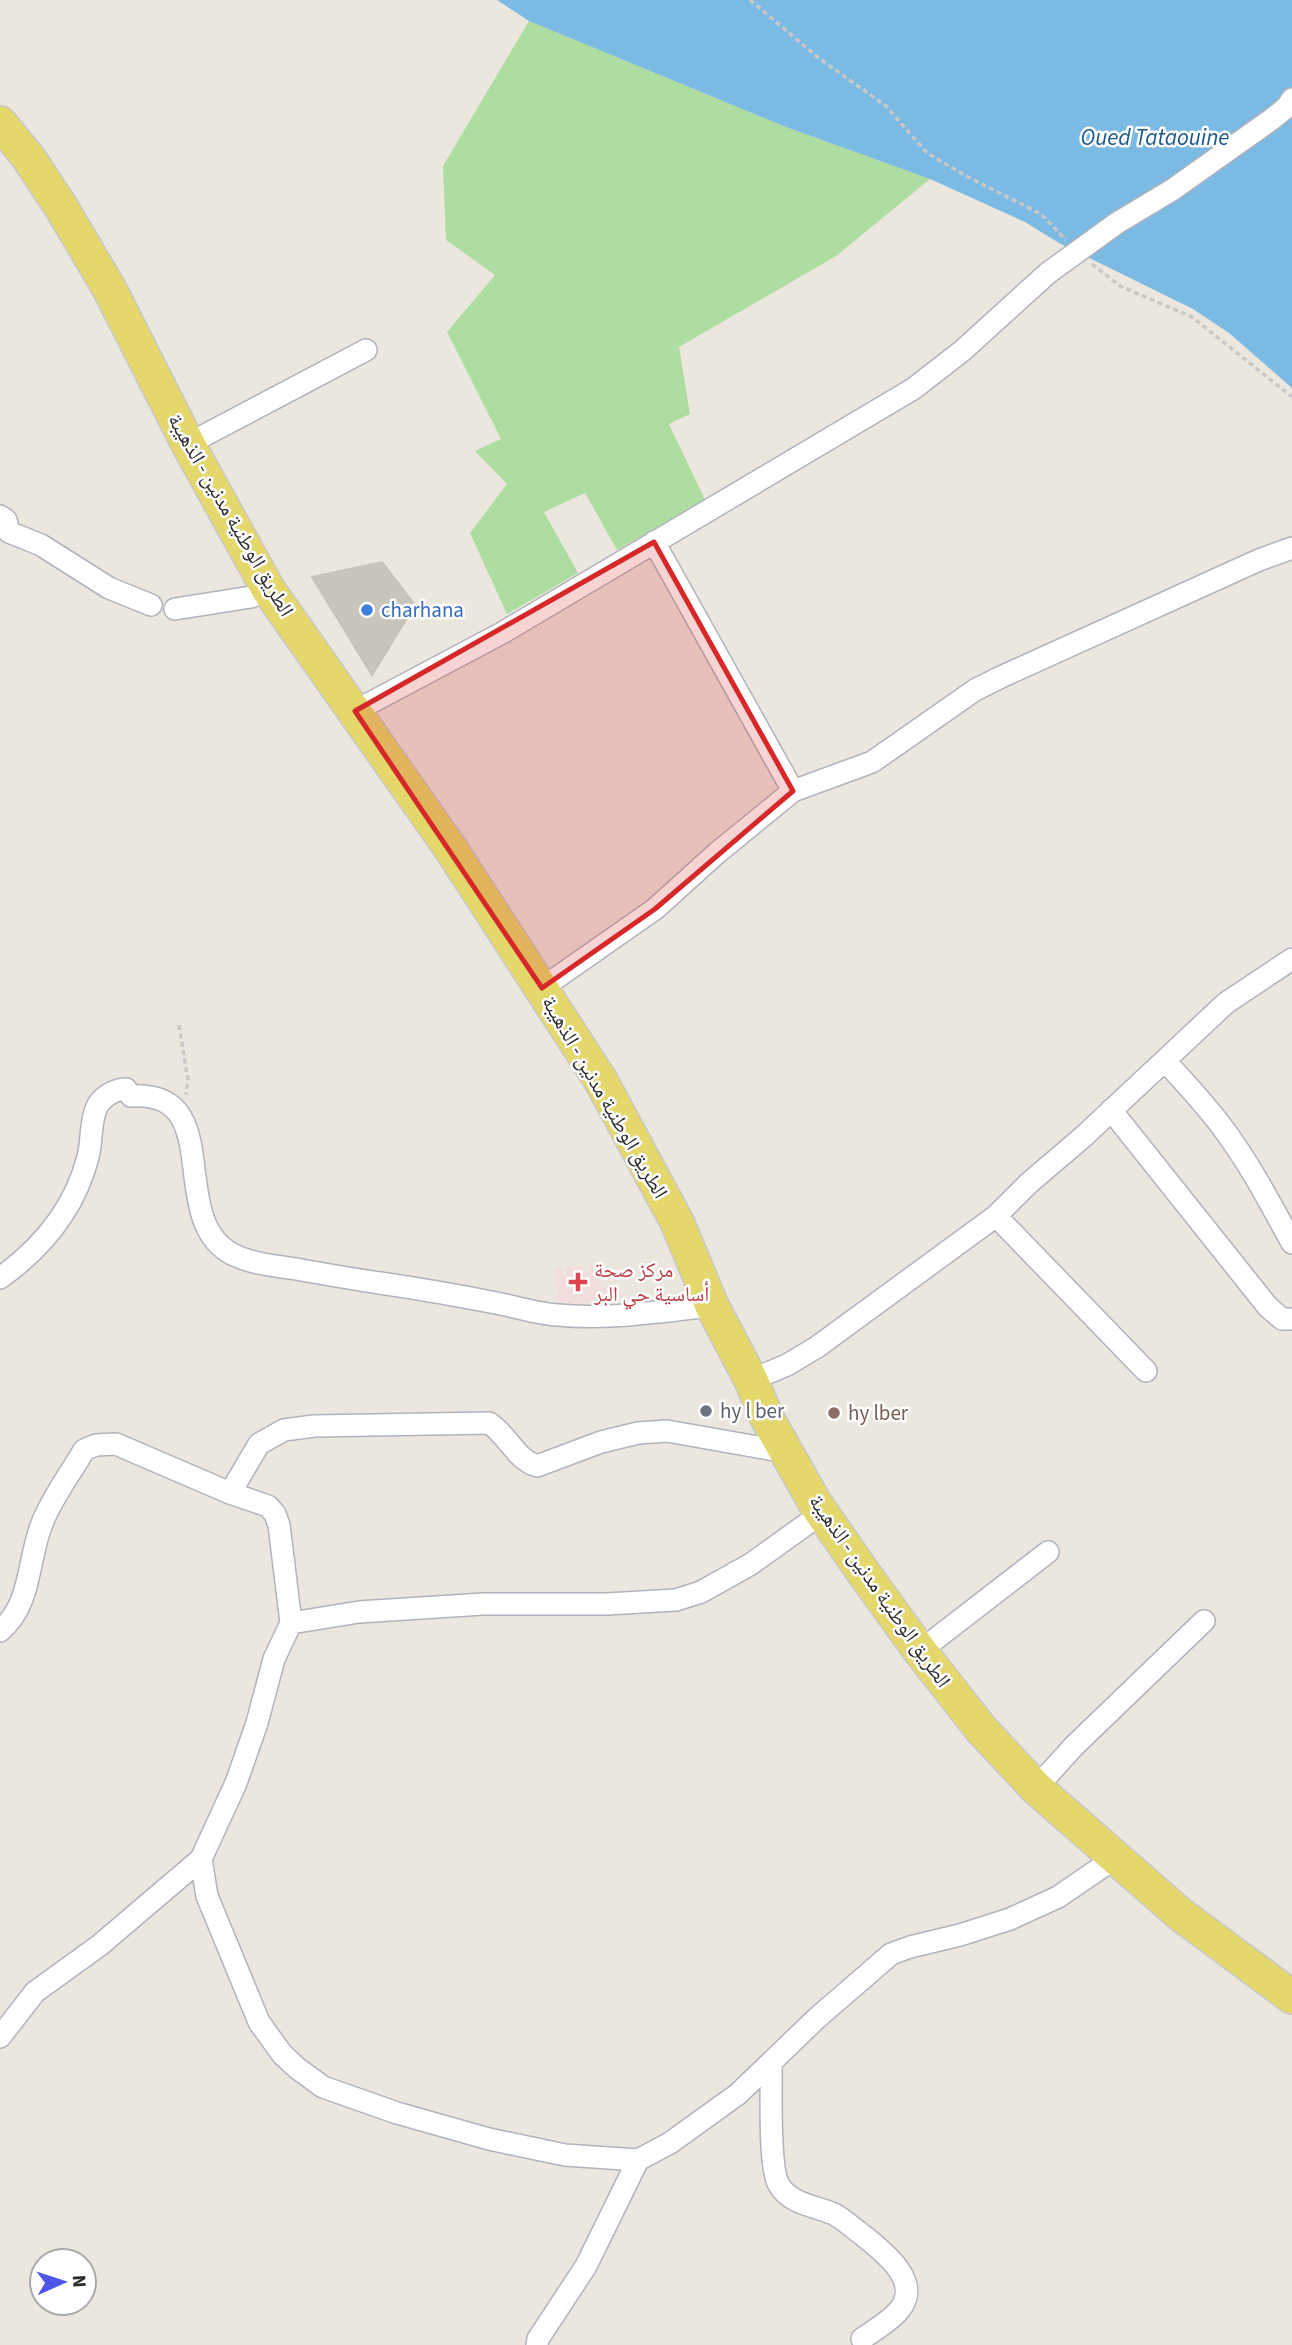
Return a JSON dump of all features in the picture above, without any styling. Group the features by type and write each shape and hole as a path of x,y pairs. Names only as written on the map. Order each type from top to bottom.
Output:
{"main road":[{"name":"الطريق الوطنية مدنين - الذهيبة","path":"0,123 61,207 110,290 188,444 268,589 451,849 601,1081 677,1222 712,1306 751,1380 766,1416 822,1513 920,1651 981,1729 1036,1788 1180,1914 1292,1997"}],"street":[{"path":"355,712 502,633 913,389 962,351 1048,273 1117,223 1172,190 1272,119 1287,107 1292,99"},
{"path":"188,444 366,350"},
{"path":"0,516 6,520 9,532 41,545 109,588 151,605"},
{"path":"654,542 793,791"},
{"path":"542,988 655,909 717,853 793,791 872,762 975,690 1000,677 1259,560 1292,548"},
{"path":"175,609 251,597 268,589"},
{"path":"751,1380 787,1365 817,1348 996,1216 1226,1003 1292,959"},
{"path":"1165,1061 1226,1132 1292,1243"},
{"path":"0,1278 22,1262 61,1218 79,1187 88,1157 96,1109 103,1098 125,1089 131,1096 161,1098 172,1104 184,1121 208,1233 217,1244 235,1255 267,1265 422,1289 557,1315 600,1317 712,1306"},
{"path":"1111,1110 1268,1307 1282,1318 1292,1319"},
{"path":"996,1216 1146,1371"},
{"path":"230,1493 259,1444 284,1430 306,1426 406,1426 481,1422 496,1427 524,1459 537,1466 601,1442 638,1433 667,1431 786,1451"},
{"path":"0,1631 17,1609 26,1590 37,1536 44,1518 84,1450 96,1445 116,1444 230,1493 268,1506 275,1514 283,1547 291,1623 274,1659 257,1723 236,1783 201,1859 100,1945 35,1992 0,2037"},
{"path":"291,1623 359,1612 483,1604 607,1604 676,1600 701,1592 751,1564 822,1513"},
{"path":"920,1651 1048,1552"},
{"path":"1036,1788 1074,1746 1203,1621"},
{"path":"201,1859 207,1896 259,2022 282,2054 323,2087 397,2113 489,2139 565,2155 638,2160 670,2143 738,2094 876,1964 891,1954 1010,1919 1058,1897 1115,1858"},
{"path":"771,2063 773,2166 778,2183 786,2195 836,2215 880,2248 906,2282 906,2295 900,2309 862,2339"},
{"path":"537,2345 538,2339 586,2266 638,2160"}],"path":[{"path":"750,0 820,59 886,106 927,153 1041,214 1077,252 1121,286 1192,317 1292,397"},
{"path":"179,1025 188,1080 184,1121"}],"highlighted area":[{"path":"654,542 793,791 655,909 542,988 355,711"}],"shaded area":[{"name":"مركز صحة أساسية حي البر","path":"599,1262 603,1275 597,1276 600,1287 610,1287 607,1301 569,1304 558,1301 556,1270 562,1266 564,1276 567,1267 585,1266 585,1273 590,1273 590,1263"}],"green space":[{"path":"529,21 786,127 930,179 836,256 679,347 690,414 669,424 705,500 617,550 585,493 544,512 578,573 507,614 470,533 507,484 475,451 501,439 447,332 495,275 446,240 443,166"}],"water":[{"name":"Oued Tataouine","path":"497,0 1292,0 1292,388 1229,333 1193,309 1059,243 1025,222 930,179 786,127 529,21"}],"building":[{"path":"382,562 415,605 372,675 312,577"}],"place":[{"name":"charhana","path":"367,610"},
{"name":"مركز صحة أساسية حي البر","path":"578,1282"},
{"name":"hy l ber","path":"706,1411"},
{"name":"hy lber","path":"834,1413"}]}
